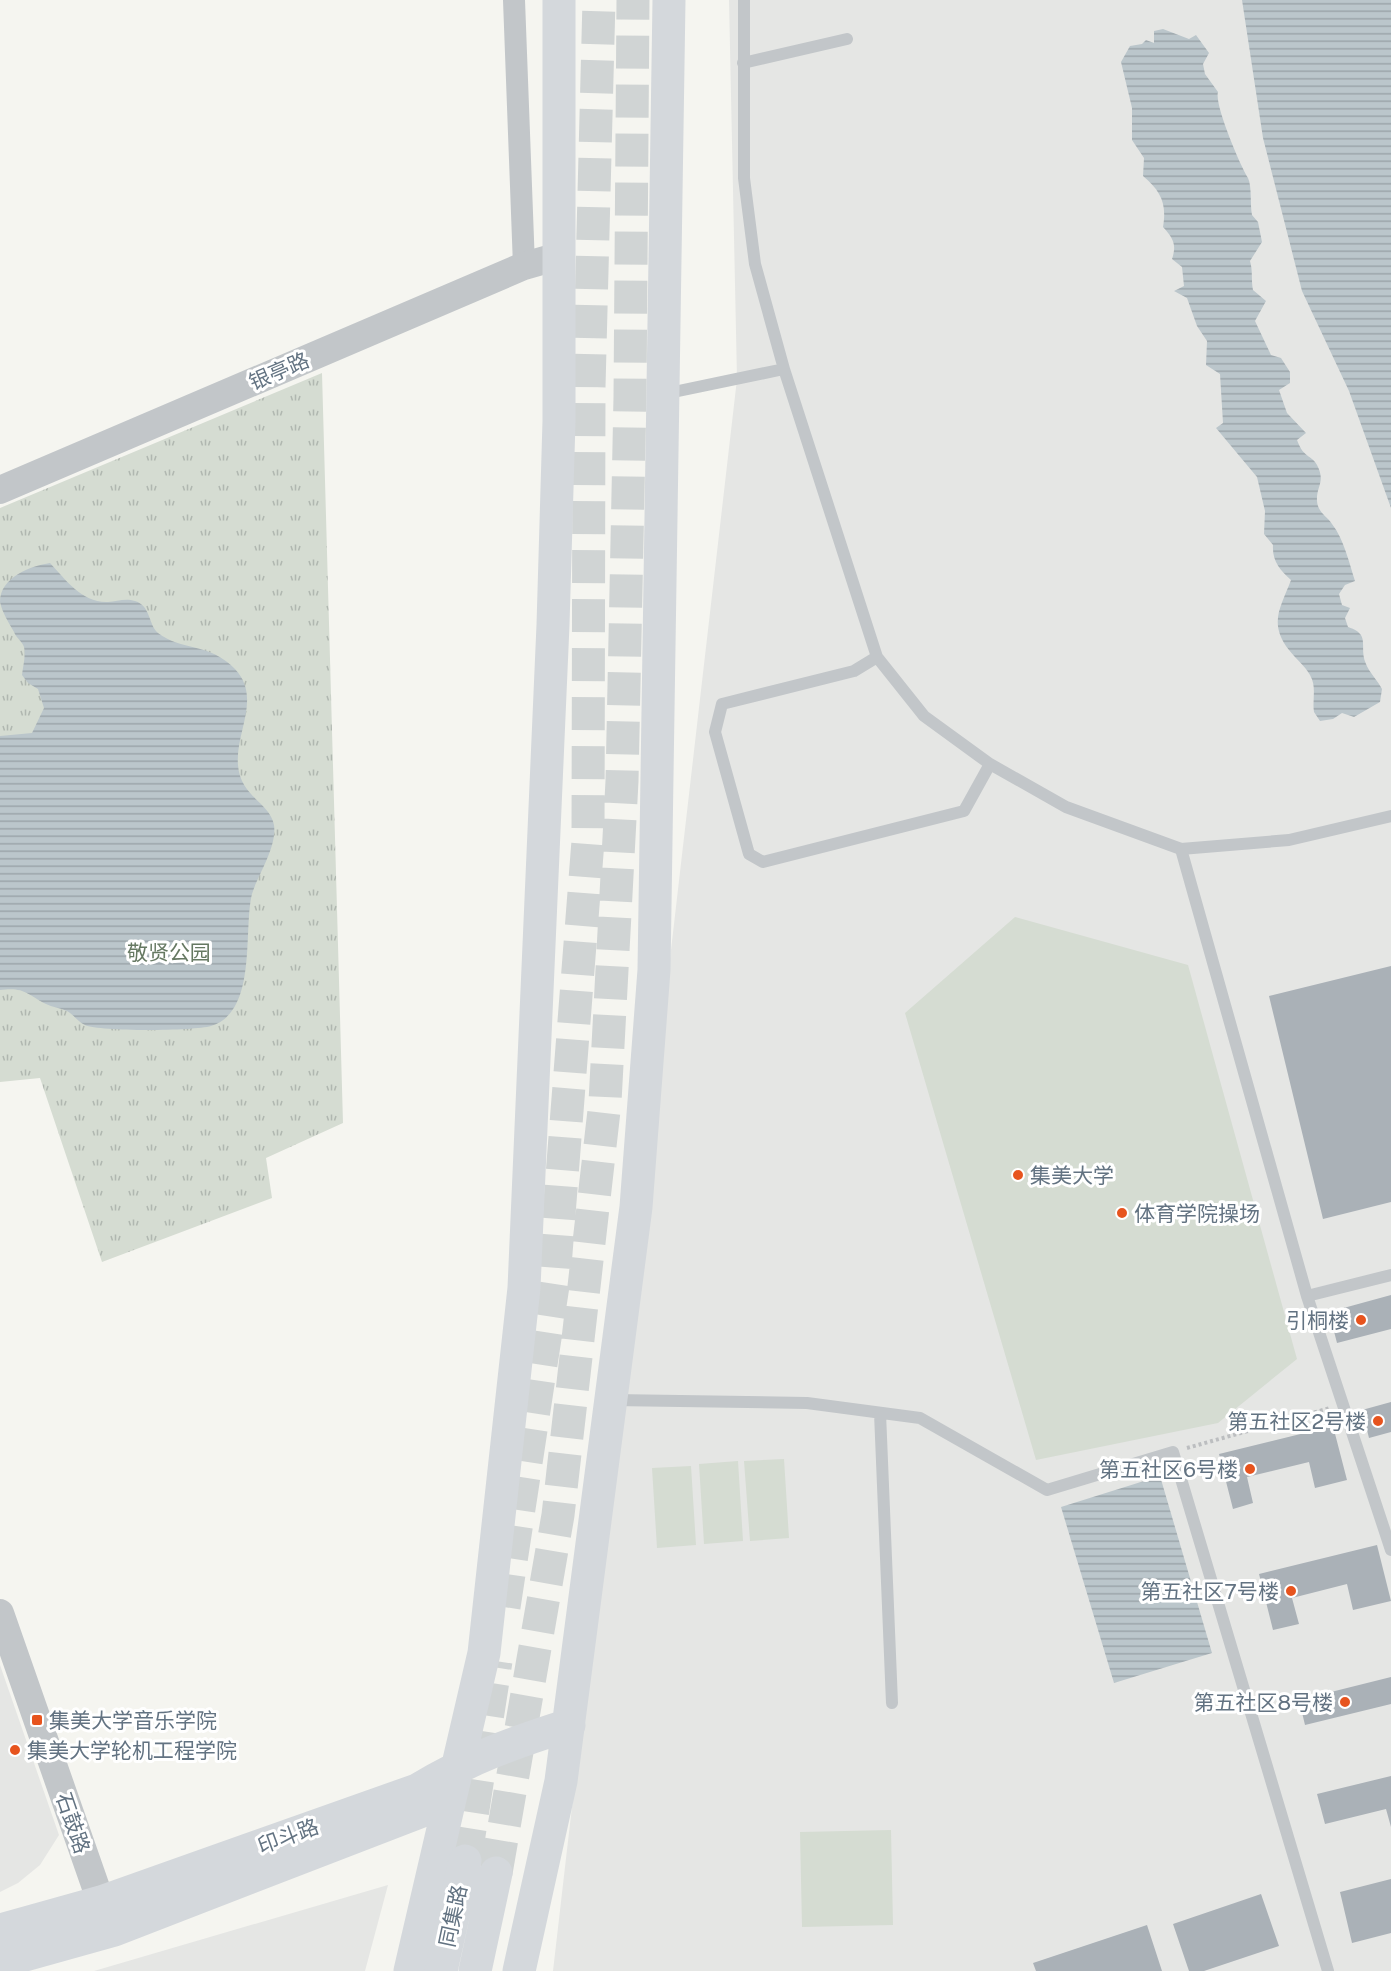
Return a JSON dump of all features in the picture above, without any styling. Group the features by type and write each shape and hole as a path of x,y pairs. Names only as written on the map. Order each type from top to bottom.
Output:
{"main road":[{"path":"410,1971 484,1653 524,1288 554,614 559,421 559,0"},
{"path":"519,1971 561,1781 636,1207 654,970 669,0"},
{"name":"印斗路","path":"0,1962 108,1916 424,1811 456,1776 506,1766 566,1739"},
{"name":"同集路","path":"441,1971 465,1861"},
{"name":"同集路","path":"475,1971 496,1873"},
{"name":"印斗路","path":"0,1929 108,1916"}],"street":[{"path":"514,0 524,266"},
{"name":"银亭路","path":"0,490 524,266 559,256"},
{"name":"石鼓路","path":"0,1613 108,1916"}],"lane":[{"path":"744,0 744,178 755,264 784,369 877,657 924,716 990,765 1066,807 1181,849 1289,840 1391,816"},
{"path":"743,63 847,39"},
{"path":"664,394 784,369"},
{"path":"877,657 854,671 722,704 715,732 748,854 763,862 964,811 990,765"},
{"path":"1181,849 1307,1296 1391,1550"},
{"path":"1307,1296 1391,1275"},
{"path":"611,1400 807,1404 920,1418 1047,1490 1173,1452 1328,1971"},
{"path":"880,1413 892,1703"}],"path":[{"path":"1195,1445 1343,1404"}],"shaded area":[{"name":"集美大学","path":"729,0 1391,0 1391,1971 553,1971 737,379"},
{"path":"1242,0 1391,0 1391,508 1349,391 1302,291 1263,138"},
{"path":"1163,29 1189,39 1196,35 1209,53 1203,64 1205,74 1218,92 1224,121 1249,181 1252,215 1258,222 1262,242 1250,261 1252,286 1253,290 1266,301 1255,321 1271,355 1281,358 1290,372 1290,383 1279,390 1287,413 1306,433 1297,440 1302,450 1315,462 1320,471 1318,505 1340,537 1355,581 1345,585 1339,594 1342,605 1350,608 1345,618 1348,627 1362,637 1366,664 1382,689 1380,702 1354,717 1342,713 1333,719 1320,721 1314,712 1314,689 1310,675 1289,650 1279,631 1278,615 1291,580 1278,565 1273,545 1264,534 1265,511 1257,477 1216,428 1223,423 1220,374 1206,365 1207,341 1197,326 1187,298 1174,291 1184,286 1182,267 1172,259 1174,245 1172,238 1163,227 1164,211 1161,198 1143,176 1144,158 1132,140 1132,108 1121,62 1130,46 1142,44 1146,40 1154,43 1154,31"},
{"path":"50,563 75,589 90,599 108,602 128,600 140,603 147,611 158,633 167,639 205,650 225,660 243,680 247,703 238,753 240,776 249,792 267,810 274,825 274,834 270,852 252,894 246,968 242,988 236,1005 226,1018 211,1026 147,1030 94,1027 83,1024 67,1011 46,1004 25,992 0,990 0,736 32,733 44,708 38,689 28,683 22,675 24,647 2,610 1,593 11,579 18,574"},
{"path":"1160,1476 1212,1653 1114,1683 1061,1507"},
{"name":"集美大学轮机工程学院","path":"0,1665 59,1835 40,1865 18,1883 0,1892"},
{"path":"388,1885 365,1971 94,1971"}],"green space":[{"name":"敬贤公园","path":"322,373 343,1123 266,1158 272,1198 102,1262 40,1078 0,1082 0,508"},
{"path":"1015,917 1188,965 1297,1359 1218,1423 1036,1460 905,1013"},
{"path":"784,1459 789,1538 750,1541 744,1461"},
{"path":"738,1461 743,1541 704,1544 699,1464"},
{"path":"691,1466 696,1545 657,1548 652,1468"},
{"path":"891,1830 893,1925 802,1927 800,1832"}],"building":[{"path":"1391,966 1391,1202 1323,1219 1269,996"},
{"name":"引桐楼","path":"1391,1295 1391,1329 1337,1343 1329,1312"},
{"name":"第五社区2号楼","path":"1391,1402 1391,1432 1369,1438 1362,1410"},
{"name":"第五社区6号楼","path":"1333,1426 1347,1480 1315,1488 1309,1462 1247,1477 1253,1503 1233,1509 1219,1454"},
{"name":"第五社区7号楼","path":"1377,1545 1391,1601 1353,1610 1347,1584 1292,1598 1299,1624 1273,1630 1259,1574"},
{"name":"第五社区8号楼","path":"1391,1677 1391,1704 1305,1725 1299,1700"},
{"path":"1391,1776 1391,1827 1386,1809 1325,1824 1317,1794"},
{"path":"1391,1879 1391,1933 1352,1943 1340,1892"},
{"path":"1261,1894 1279,1946 1204,1971 1189,1971 1173,1924"},
{"path":"1147,1925 1162,1971 1036,1971 1033,1963"}],"tunnel":[{"path":"504,1607 554,1279 588,841 589,387 599,0"},
{"path":"496,1873 558,1515 605,1102 622,781 630,397 633,0"},
{"path":"465,1861 496,1661"}],"place":[{"name":"集美大学","path":"1018,1175"},
{"name":"体育学院操场","path":"1122,1213"},
{"name":"引桐楼","path":"1361,1320"},
{"name":"第五社区2号楼","path":"1378,1421"},
{"name":"第五社区6号楼","path":"1250,1469"},
{"name":"第五社区7号楼","path":"1291,1591"},
{"name":"第五社区8号楼","path":"1345,1702"},
{"name":"集美大学音乐学院","path":"37,1720"},
{"name":"集美大学轮机工程学院","path":"15,1750"}]}
